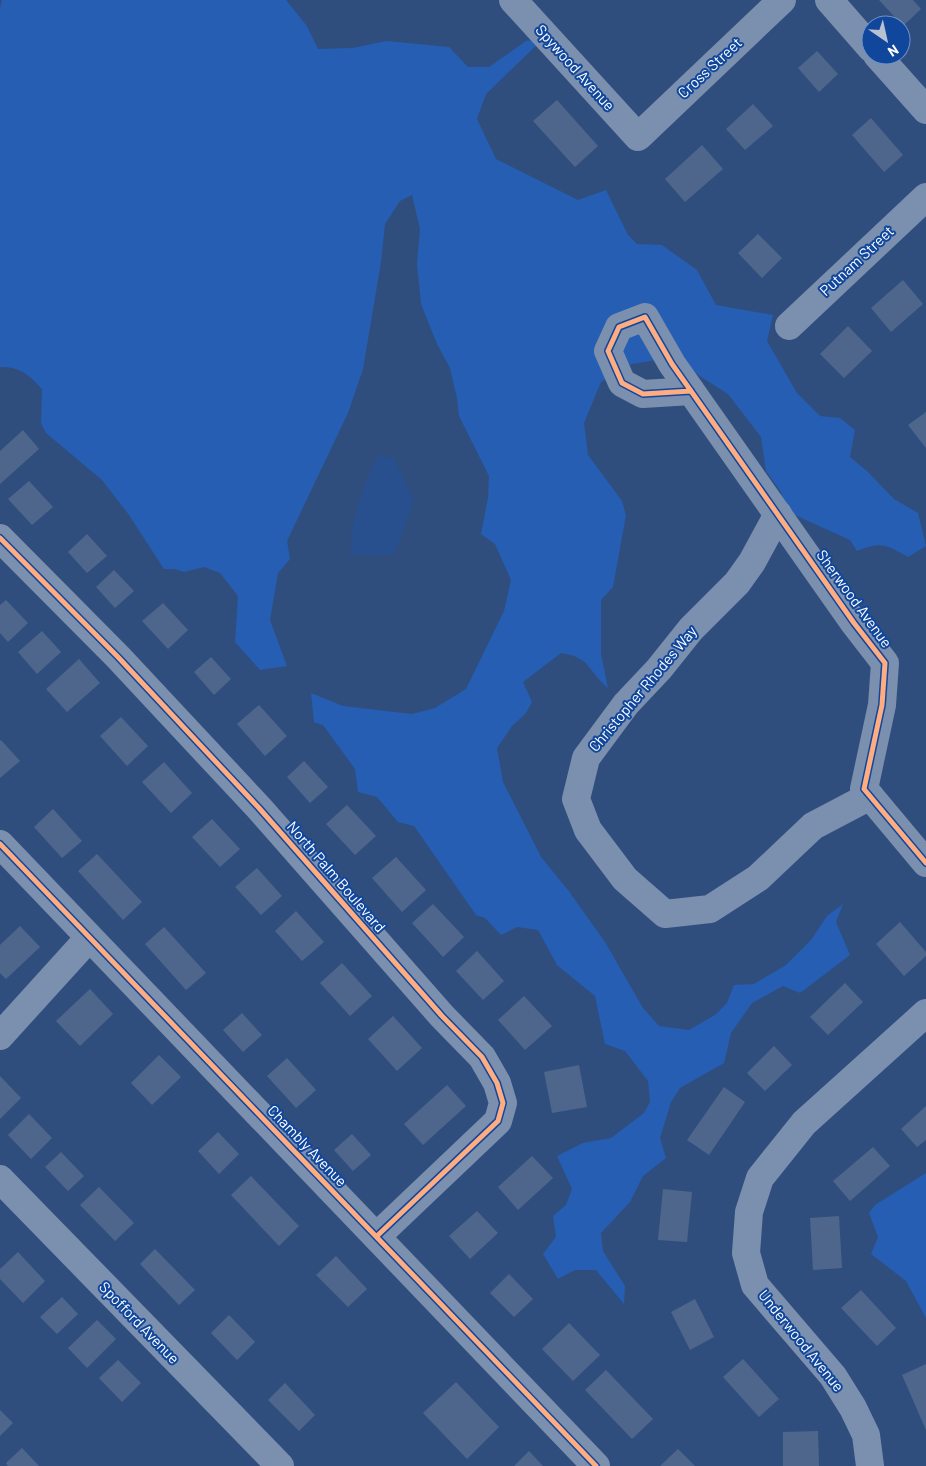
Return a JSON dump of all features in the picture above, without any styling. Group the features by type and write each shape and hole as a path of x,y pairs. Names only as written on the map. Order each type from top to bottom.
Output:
{"street":[{"name":"Spywood Avenue","path":"513,0 638,137"},
{"name":"Cross Street","path":"638,137 782,0"},
{"path":"829,0 861,37"},
{"path":"886,65 926,110"},
{"name":"Putnam Street","path":"789,326 926,196"},
{"name":"Sherwood Avenue","path":"691,391 854,623 885,663 882,705 864,789 870,796"},
{"name":"Christopher Rhodes Way","path":"778,514 752,562 737,583 692,629 659,669 626,704 586,758 576,800 588,830 625,879 665,914 710,909 758,878 813,826 870,796"},
{"name":"North Palm Boulevard","path":"3,540 118,657 259,808 442,1016 482,1057 497,1083 503,1103 498,1121 377,1236"},
{"path":"870,796 926,863"},
{"name":"Chambly Avenue","path":"0,844 596,1466"},
{"path":"0,1036 90,938"},
{"name":"Underwood Avenue","path":"870,1466 866,1435 853,1408 833,1376 755,1285 746,1253 749,1212 760,1178 804,1123 926,1013"},
{"name":"Spofford Avenue","path":"0,1179 280,1466"}],"shaded area":[{"path":"2,0 286,0 307,26 318,49 353,48 386,41 449,47 468,67 489,67 526,41 544,38 486,94 477,119 496,159 578,200 606,190 628,235 637,244 662,245 697,270 716,305 773,315 767,341 797,393 820,416 840,418 855,430 850,457 868,472 894,499 918,513 926,546 908,557 889,547 878,545 857,551 850,540 786,511 781,492 766,471 761,437 728,394 687,368 657,360 632,364 601,382 584,423 588,455 622,501 626,515 613,587 601,600 601,654 608,688 584,662 571,655 561,653 523,682 532,702 526,713 512,726 497,748 503,782 541,857 568,890 605,942 643,1008 659,1026 689,1030 715,1015 727,1003 734,985 754,984 786,965 811,940 827,916 843,904 836,922 850,955 800,993 783,986 752,1003 731,1033 724,1063 680,1088 671,1102 660,1138 666,1158 643,1176 630,1202 601,1233 603,1251 625,1286 624,1304 596,1270 575,1270 558,1279 543,1254 556,1237 553,1216 566,1205 572,1189 557,1156 583,1143 611,1138 644,1113 650,1102 648,1081 625,1051 605,1044 595,996 557,965 538,930 517,927 501,935 485,918 476,915 414,826 398,822 377,797 358,792 355,769 323,725 314,722 311,693 343,706 412,714 435,708 466,689 504,611 511,580 495,544 481,534 488,498 489,476 459,416 450,368 437,344 421,304 417,264 420,229 412,195 400,201 385,224 381,262 363,369 348,413 287,541 290,559 278,573 270,620 287,666 260,670 235,642 238,596 220,573 204,567 184,572 175,569 164,569 129,515 102,480 46,433 41,423 42,389 19,370 0,367 0,8"},
{"path":"378,455 394,458 414,501 395,553 381,556 351,554 352,529 358,503"},
{"path":"926,1173 926,1318 906,1281 871,1254 878,1237 869,1213 875,1205"}],"building":[{"path":"879,0 913,0 921,9 911,18 911,15 893,15"},
{"path":"817,51 838,74 819,92 798,68"},
{"path":"557,100 598,146 575,167 533,121"},
{"path":"753,104 773,126 745,150 726,129"},
{"path":"871,118 903,155 884,172 852,135"},
{"path":"702,145 723,169 685,202 665,179"},
{"path":"758,234 782,258 762,278 738,253"},
{"path":"903,280 923,304 891,332 871,308"},
{"path":"848,326 872,351 844,378 820,354"},
{"path":"926,412 926,448 908,425"},
{"path":"23,430 39,449 0,484 0,451"},
{"path":"29,481 53,507 32,525 8,499"},
{"path":"87,534 107,556 87,573 68,552"},
{"path":"114,570 134,591 115,608 96,587"},
{"path":"6,600 28,623 8,642 0,633 0,605"},
{"path":"163,603 188,630 168,649 142,621"},
{"path":"42,631 61,652 37,674 18,652"},
{"path":"211,657 231,679 214,695 194,672"},
{"path":"79,659 100,683 67,712 46,689"},
{"path":"259,705 287,736 265,756 237,724"},
{"path":"121,717 148,746 127,766 100,736"},
{"path":"0,741 20,761 0,778"},
{"path":"304,761 328,787 310,803 287,777"},
{"path":"164,762 192,793 171,813 142,782"},
{"path":"347,805 376,836 355,855 326,824"},
{"path":"53,809 82,841 62,858 34,827"},
{"path":"212,819 240,849 220,867 192,837"},
{"path":"97,854 142,902 123,920 78,871"},
{"path":"396,857 426,890 402,912 372,878"},
{"path":"257,868 282,896 261,915 235,887"},
{"path":"433,904 464,937 443,957 412,923"},
{"path":"296,911 324,942 302,961 275,931"},
{"path":"900,922 926,952 926,956 904,976 876,944"},
{"path":"20,926 40,947 6,979 0,973 0,945"},
{"path":"164,927 206,973 186,990 145,944"},
{"path":"477,951 504,981 483,1000 456,971"},
{"path":"342,963 372,996 350,1016 320,983"},
{"path":"845,983 863,1002 828,1035 810,1017"},
{"path":"90,989 113,1014 80,1046 56,1021"},
{"path":"524,996 552,1026 525,1050 498,1020"},
{"path":"242,1013 262,1035 243,1052 223,1030"},
{"path":"393,1016 422,1048 397,1071 368,1039"},
{"path":"774,1046 792,1065 765,1091 747,1073"},
{"path":"159,1055 181,1077 152,1105 131,1083"},
{"path":"287,1058 316,1090 296,1108 267,1076"},
{"path":"579,1065 587,1107 552,1113 544,1072"},
{"path":"0,1076 21,1098 0,1119"},
{"path":"447,1085 466,1106 423,1145 404,1124"},
{"path":"724,1087 745,1102 709,1155 687,1140"},
{"path":"926,1106 926,1140 917,1147 901,1129"},
{"path":"29,1114 52,1138 31,1159 8,1135"},
{"path":"218,1132 239,1154 219,1174 198,1151"},
{"path":"352,1134 371,1155 353,1171 334,1150"},
{"path":"873,1147 890,1166 850,1201 833,1181"},
{"path":"61,1152 84,1176 68,1191 45,1167"},
{"path":"532,1156 553,1178 518,1210 498,1187"},
{"path":"251,1176 299,1226 279,1246 231,1195"},
{"path":"99,1187 134,1223 115,1241 80,1205"},
{"path":"663,1189 692,1192 687,1242 658,1240"},
{"path":"477,1211 498,1233 470,1259 449,1236"},
{"path":"839,1216 842,1268 813,1270 810,1218"},
{"path":"155,1249 195,1290 179,1305 140,1264"},
{"path":"18,1252 45,1281 23,1303 0,1279 0,1269"},
{"path":"336,1256 367,1289 348,1307 316,1275"},
{"path":"509,1274 533,1299 514,1317 490,1293"},
{"path":"861,1290 896,1328 877,1346 841,1308"},
{"path":"62,1297 78,1314 57,1334 40,1317"},
{"path":"695,1299 714,1337 690,1350 671,1312"},
{"path":"229,1315 255,1342 237,1360 211,1333"},
{"path":"97,1320 116,1339 87,1368 68,1348"},
{"path":"569,1323 600,1355 573,1381 542,1349"},
{"path":"743,1359 779,1399 759,1417 723,1377"},
{"path":"118,1360 141,1383 122,1402 99,1378"},
{"path":"926,1364 926,1430 902,1375"},
{"path":"606,1370 653,1419 632,1439 585,1390"},
{"path":"456,1382 499,1427 467,1459 423,1413"},
{"path":"285,1383 315,1415 299,1431 268,1400"},
{"path":"0,1410 13,1423 0,1436"},
{"path":"818,1431 819,1466 783,1466 783,1432"},
{"path":"22,1448 39,1466 8,1466 6,1463"},
{"path":"678,1449 695,1466 660,1466"},
{"path":"529,1451 543,1466 514,1466"}],"cycle path":[{"path":"691,391 643,394 622,383 608,351 619,327 645,317 672,364 854,623 885,663 882,705 864,789 926,863"},
{"path":"0,538 118,657 259,808 442,1016 482,1057 497,1083 503,1103 498,1121 377,1236"},
{"path":"0,844 596,1466"}]}
